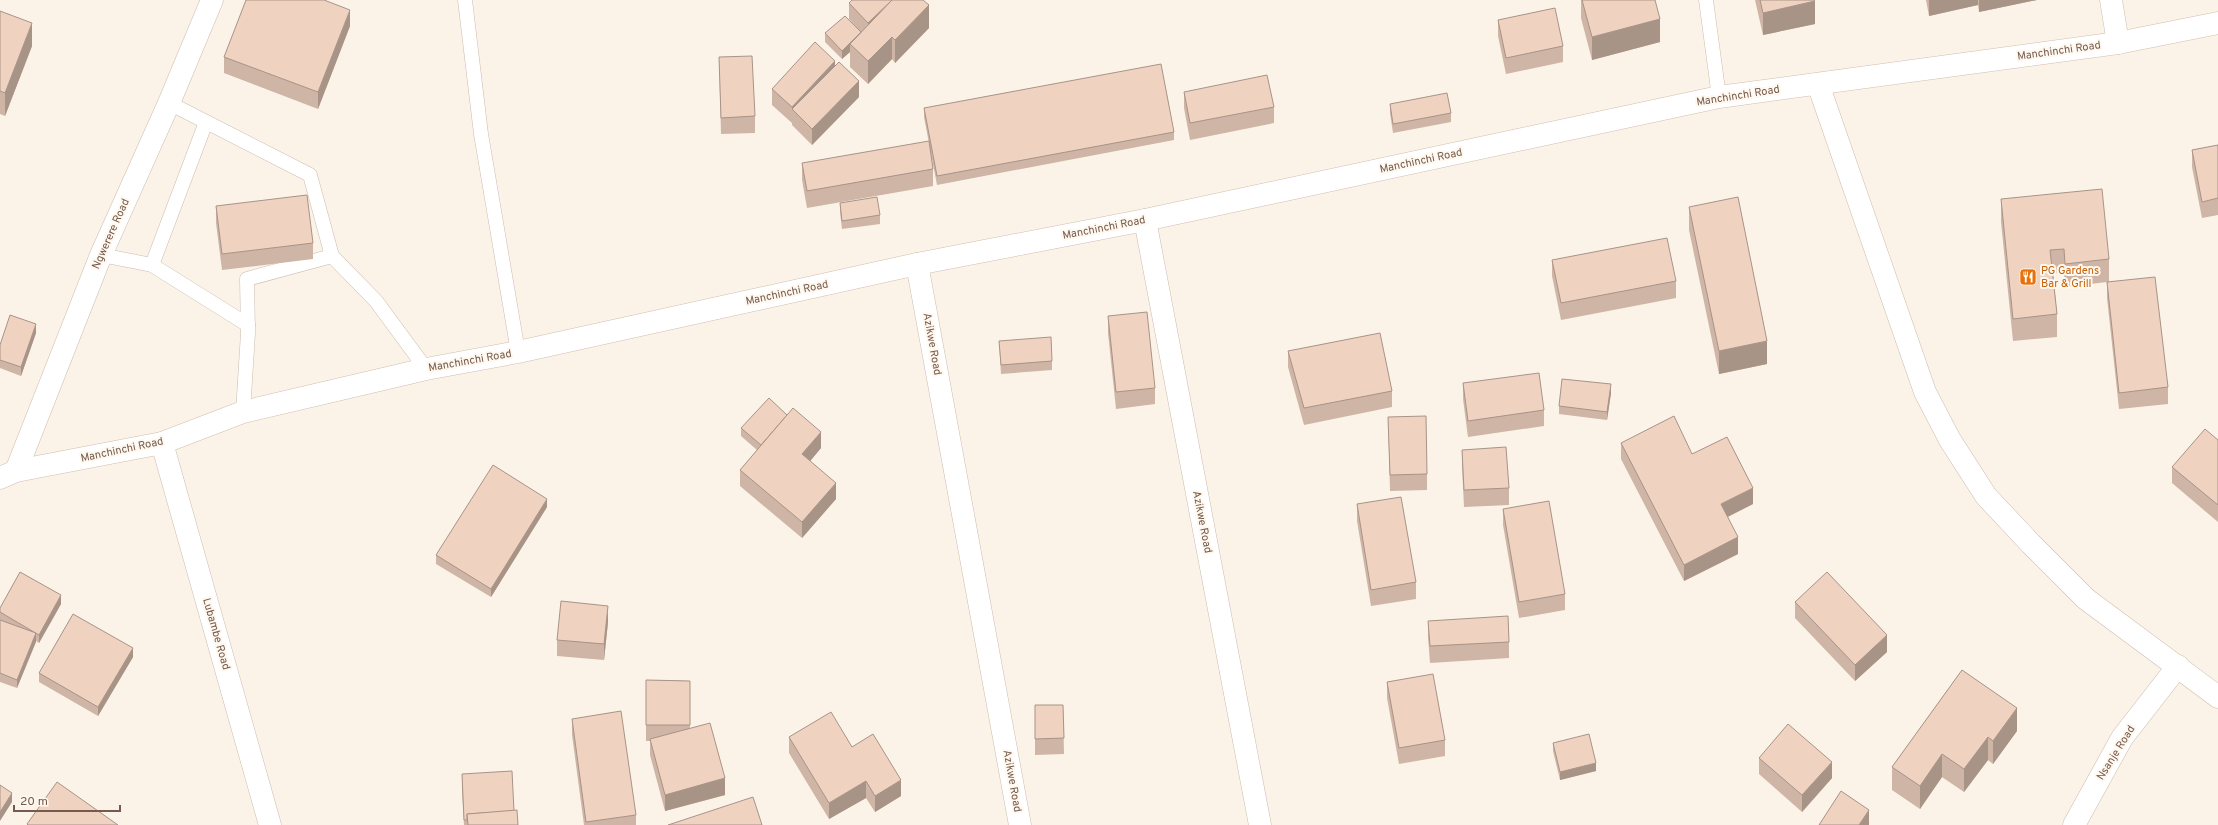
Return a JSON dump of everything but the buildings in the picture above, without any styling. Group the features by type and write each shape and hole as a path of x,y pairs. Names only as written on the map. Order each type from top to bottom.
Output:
{"street":[{"name":"Ngwerere Road","path":"8,474 101,255 169,103 212,0"},
{"path":"2111,0 2118,43"},
{"name":"Manchinchi Road","path":"8,474 162,443 243,412 426,369 518,352 917,264 1145,220 1719,97 2118,43 2218,23"},
{"path":"1818,84 1925,392 1950,440 1986,496 2031,544 2086,598 2218,697"},
{"name":"Azikwe Road","path":"1145,220 1260,825"},
{"name":"Azikwe Road","path":"917,264 1020,825"},
{"name":"Lubambe Road","path":"162,443 270,825"},
{"name":"Nsanje Road","path":"2074,825 2122,738 2178,666"}],"lane":[{"path":"465,0 481,134 518,352"},
{"path":"1706,0 1719,97"},
{"path":"169,103 310,175 332,256 376,301 426,369"},
{"path":"152,265 206,122"},
{"path":"101,255 152,265 248,325"},
{"path":"243,412 248,325 247,279 332,256"}],"place":[{"name":"PG Gardens Bar & Grill","path":"2028,277"}]}
